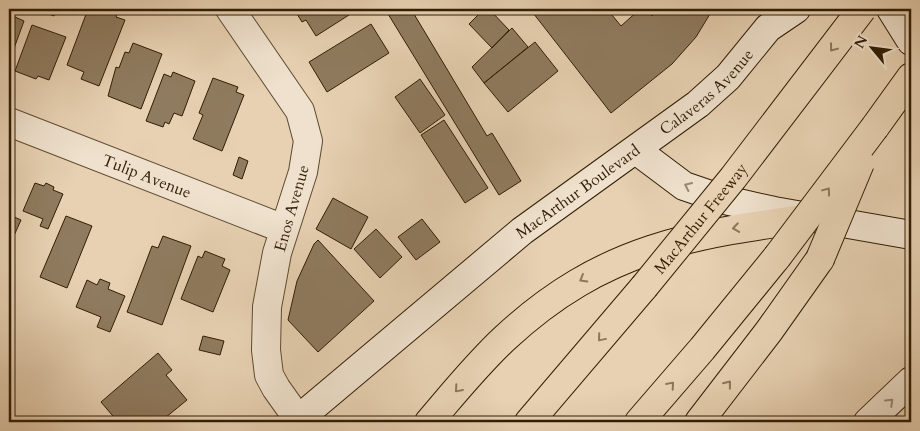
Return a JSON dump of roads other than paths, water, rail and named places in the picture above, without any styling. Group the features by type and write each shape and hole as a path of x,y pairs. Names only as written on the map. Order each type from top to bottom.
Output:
{"highway":[{"name":"MacArthur Freeway","path":"529,422 644,287 733,178 862,9"},
{"path":"639,422 702,349 776,258 911,77"},
{"path":"699,422 769,331 820,259 875,127"},
{"path":"429,422 505,338 537,310 568,288 606,266 649,249 693,236 819,217"}],"main road":[{"name":"Enos Avenue","path":"230,9 300,111 308,140 303,172 277,253 267,307 266,350 270,378 296,421"},
{"name":"Calaveras Avenue","path":"636,150 698,104 728,76 772,19 796,9"},
{"path":"892,9 911,41"},
{"name":"Tulip Avenue","path":"9,122 284,229"},
{"name":"MacArthur Boulevard","path":"296,421 522,230 636,150 684,186 725,200 774,211 819,217 911,235"},
{"path":"868,422 911,381"}]}
